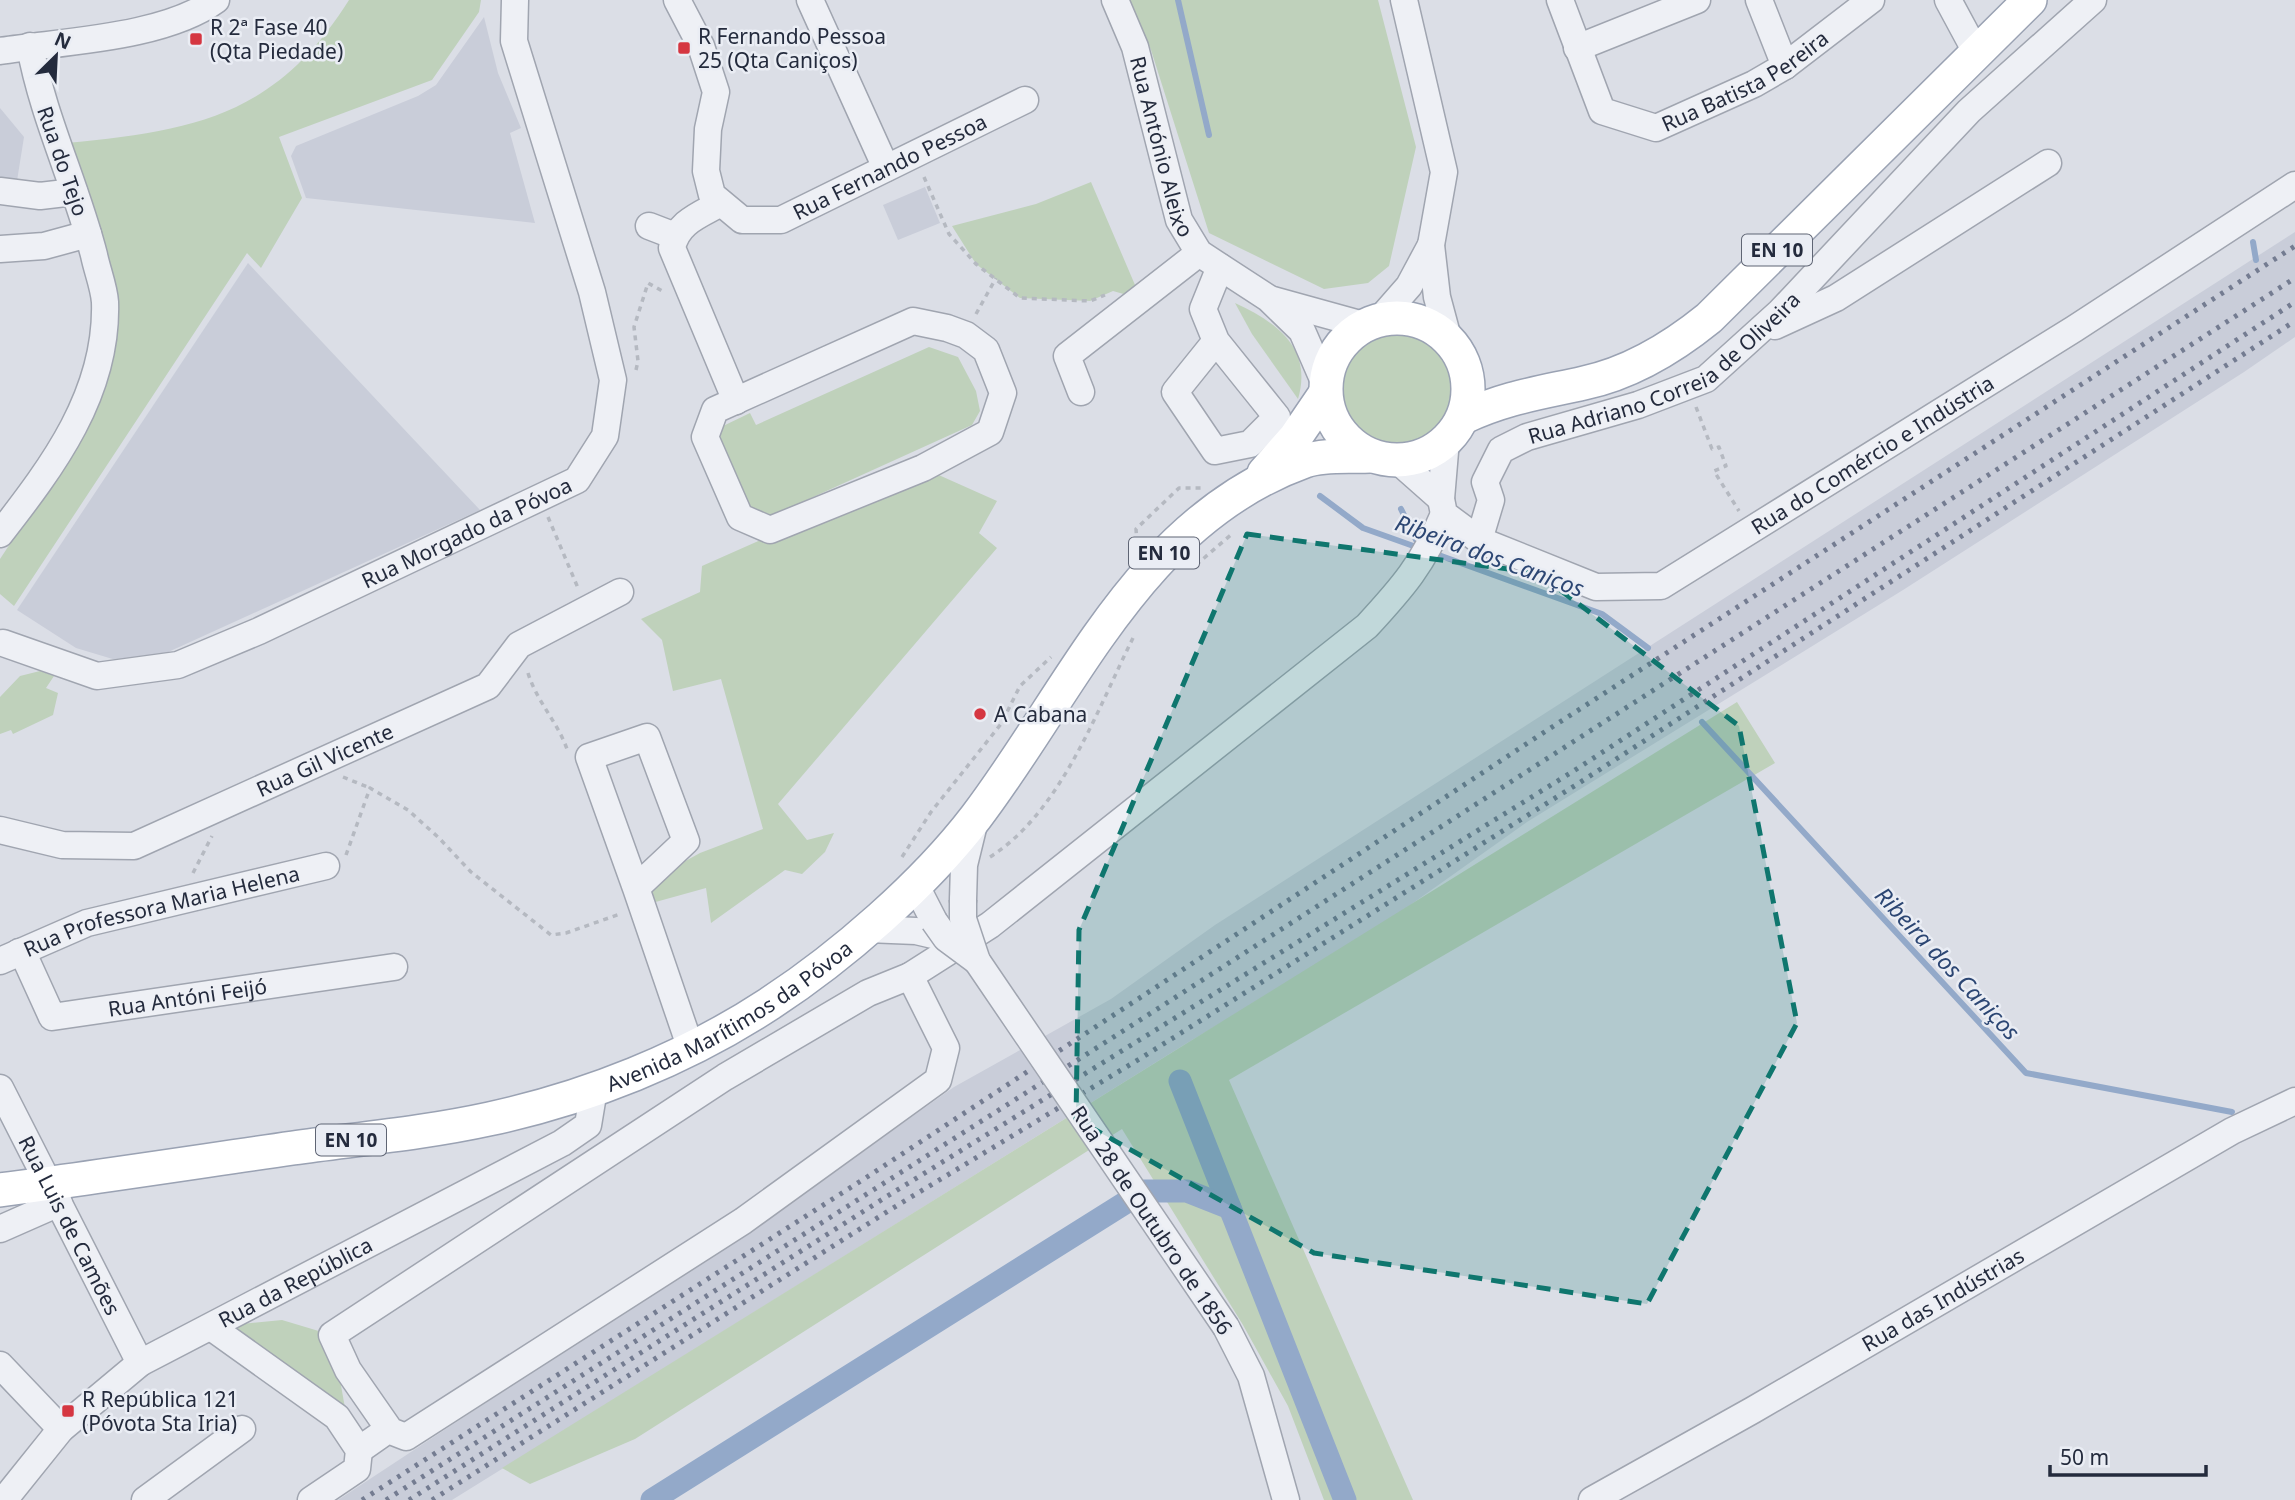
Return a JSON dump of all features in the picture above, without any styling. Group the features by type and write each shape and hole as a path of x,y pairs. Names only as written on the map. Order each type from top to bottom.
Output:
{"main road":[{"name":"EN 10","path":"1542,389 1585,383 1617,373 1679,342 1727,300 2030,0"},
{"path":"1374,322 1425,323 1456,350 1502,380 1542,389 1494,403 1455,428 1425,456 1384,458 1347,440 1331,417 1326,390 1331,362 1346,338 1374,322"},
{"path":"1455,428 1469,389 1456,350"},
{"name":"Avenida Marítimos da Póvoa","path":"1253,486 1295,438 1326,390"},
{"name":"Avenida Marítimos da Póvoa","path":"0,1189 54,1193 488,1119 594,1089 691,1049 770,1003 867,929 915,884 975,818 1095,640 1147,570 1196,523 1253,486 1308,459 1384,458"}],"street":[{"path":"0,51 145,29 187,16 216,0"},
{"name":"Rua Morgado da Póvoa","path":"1,649 97,676 178,665 259,631 577,480 605,436 613,380 592,292 514,41 515,0"},
{"path":"677,0 701,46 716,92 708,129 706,171 712,195 722,203 684,224 675,236 673,248 736,401"},
{"path":"810,0 886,169"},
{"name":"Rua António Aleixo","path":"1115,0 1138,60 1179,220 1210,260 1268,298 1302,331 1326,390"},
{"path":"1404,0 1444,172 1431,245 1437,297 1456,350"},
{"name":"Rua Batista Pereira","path":"1560,0 1602,111 1656,128 1754,84 1784,66 1871,0"},
{"path":"1577,48 1697,0"},
{"path":"1759,0 1784,66"},
{"path":"1948,0 1976,52"},
{"name":"Rua Adriano Correia de Oliveira","path":"1479,540 1491,500 1485,482 1501,450 1538,432 1638,405 1706,379 1754,336 1969,111 2094,0"},
{"name":"Rua do Tejo","path":"0,534 54,465 98,372 105,300 88,234 37,85 30,46"},
{"path":"1943,85 1969,111"},
{"name":"Rua Fernando Pessoa","path":"722,203 742,220 781,219 1025,100"},
{"path":"1754,336 1836,298 2048,163"},
{"name":"Rua do Comércio e Indústria","path":"1384,458 1479,540 1596,587 1661,586 2074,329 2295,185"},
{"path":"0,191 40,196 74,192"},
{"path":"649,226 675,236"},
{"path":"0,249 44,246 88,234"},
{"path":"1374,322 1409,286 1431,245"},
{"path":"1210,260 1203,309 1216,341"},
{"path":"1081,392 1067,356 1210,260"},
{"name":"Rua António Aleixo","path":"1268,298 1374,322"},
{"path":"913,321 965,335 986,350 1003,393 990,432 923,468 770,530 740,517 705,437 715,410 913,321"},
{"path":"910,976 946,1048 938,1080 743,1221 406,1437 388,1430 348,1370 332,1335 725,1077 867,993 910,976 990,925 1367,626 1409,581 1427,551 1443,507 1455,428"},
{"name":"Rua Gil Vicente","path":"0,830 62,845 134,846 488,685 519,645 620,592"},
{"path":"639,897 685,841 647,737 589,757 691,1049"},
{"name":"Rua 28 de Outubro de 1856","path":"975,818 964,865 963,919 977,961 1226,1327 1251,1376 1286,1500"},
{"name":"Rua Professora Maria Helena","path":"10,957 87,923 326,866"},
{"name":"Rua 28 de Outubro de 1856","path":"915,884 932,930 977,961"},
{"path":"867,929 932,930"},
{"name":"Rua Antóni Feijó","path":"10,957 27,962 52,1017 394,967"},
{"name":"Rua Luis de Camões","path":"0,1088 140,1363"},
{"name":"Rua da República","path":"4,1500 61,1429 140,1363 562,1143 588,1125 594,1089"},
{"name":"Rua das Indústrias","path":"1592,1500 1753,1410 2232,1130 2295,1101"},
{"path":"0,1228 54,1193"},
{"path":"211,1327 337,1417 358,1460"},
{"path":"0,1365 61,1429"},
{"path":"145,1500 242,1429"},
{"path":"312,1500 388,1430"}],"path":[{"path":"917,155 949,234 976,264 1020,298 1090,300 1113,291"},
{"path":"965,335 996,278"},
{"path":"635,373 638,361 634,327 648,283 683,303 695,304"},
{"path":"1689,385 1712,449 1719,447 1726,466 1714,471 1732,499"},
{"path":"540,498 587,609"},
{"path":"1195,566 1236,531"},
{"path":"1052,799 1136,632"},
{"path":"519,645 526,656 528,674 537,699 560,729 568,750 589,757"},
{"path":"326,866 345,857 370,788 408,810 471,872 551,935 566,933 639,897"},
{"path":"177,900 202,860 224,805"}],"highlighted area":[{"path":"1247,534 1538,573 1739,726 1797,1023 1647,1304 1314,1253 1076,1119 1079,930"}],"shaded area":[{"path":"484,17 498,73 521,128 510,133 535,223 306,198 291,156 296,146 418,96 436,85"},
{"path":"0,108 24,137 16,187 0,184"},
{"path":"925,187 940,223 898,240 883,205"},
{"path":"2295,232 2295,337 2244,372 1903,590 1527,822 1368,935 1182,1046 452,1500 338,1500 798,1197 954,1087 1111,999 1215,925"},
{"path":"248,263 480,510 166,653 116,660 76,648 17,610"}],"green space":[{"path":"349,0 481,0 479,12 432,80 279,137 302,198 261,268 247,253 14,606 0,594 0,559 84,432 107,371 66,143 154,132 193,123 228,110 261,93 292,70 321,39"},
{"path":"1129,0 1378,0 1416,147 1389,266 1368,283 1324,289 1209,233 1151,50"},
{"path":"1091,182 1141,299 1113,291 1090,301 1020,298 976,264 952,226 1036,204"},
{"path":"1235,303 1264,319 1288,339 1300,365 1298,399 1252,334"},
{"path":"1396,334 1418,338 1437,350 1449,369 1453,391 1449,413 1437,432 1418,444 1396,448 1374,444 1355,432 1343,413 1339,391 1343,369 1355,350 1374,338"},
{"path":"929,347 958,357 976,391 980,411 972,425 767,518 756,519 716,445 721,427 750,413 756,425"},
{"path":"923,468 997,501 979,533 997,548 778,804 807,840 834,833 825,852 802,874 785,870 711,923 706,888 652,903 636,888 700,853 763,829 721,679 673,691 662,640 641,619 700,592 702,566"},
{"path":"40,671 54,676 46,688 58,693 53,715 13,734 11,730 0,734 0,697 20,676"},
{"path":"1737,702 1775,763 1229,1080 1413,1500 1324,1500 1288,1406 1243,1325 1122,1129 635,1439 530,1484 502,1468"},
{"path":"282,1320 332,1335 350,1436 208,1342 211,1327"}],"waterway":[{"path":"1178,0 1209,135"},
{"path":"2253,242 2256,260"},
{"name":"Ribeira dos Caniços","path":"1320,496 1363,528 1419,548"},
{"path":"1401,509 1420,548"},
{"name":"Ribeira dos Caniços","path":"1433,553 1602,614 1648,648"},
{"name":"Ribeira dos Caniços","path":"1702,722 2026,1073 2232,1112"},
{"path":"1180,1081 1345,1500"},
{"path":"652,1500 1144,1191 1187,1191 1230,1208"}],"railway":[{"path":"362,1500 867,1177 1546,731 2295,246"},
{"path":"386,1500 1123,1031 2295,278"},
{"path":"409,1500 886,1197 1572,772 2295,302"},
{"path":"432,1500 893,1208 1141,1058 1579,783 2295,321"}],"place":[{"name":"R 2ª Fase 40 (Qta Piedade)","path":"196,39"},
{"name":"R Fernando Pessoa 25 (Qta Caniços)","path":"684,48"},
{"name":"A Cabana","path":"980,714"},
{"name":"R República 121 (Póvota Sta Iria)","path":"68,1411"}]}
